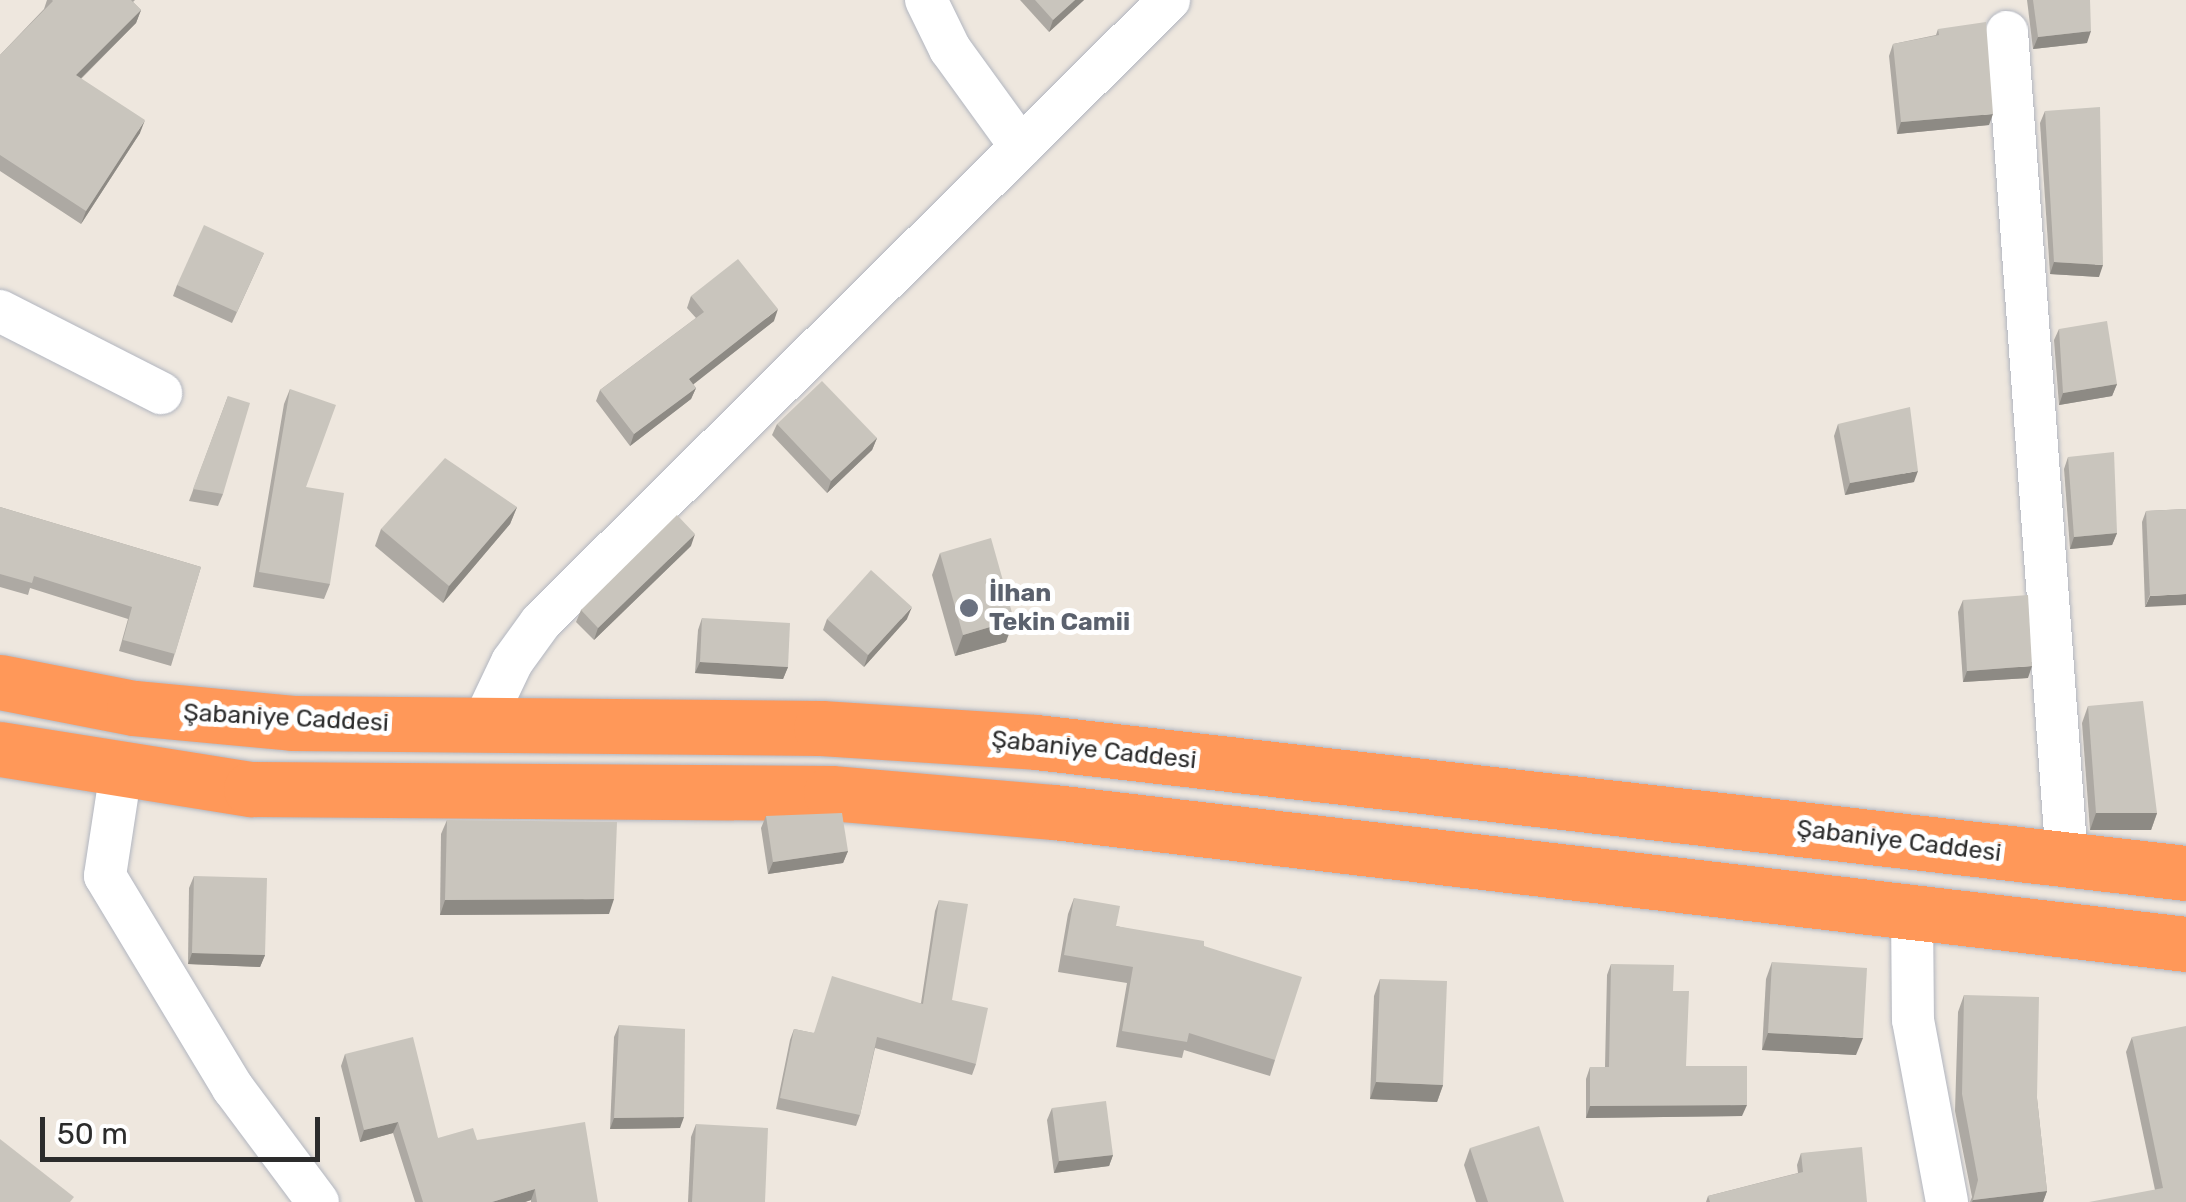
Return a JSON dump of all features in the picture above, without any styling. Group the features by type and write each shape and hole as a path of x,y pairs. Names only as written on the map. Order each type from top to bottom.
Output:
{"highway":[{"name":"Şabaniye Caddesi","path":"0,682 222,719 821,728 1036,742 2186,873"},
{"path":"0,749 251,789 831,793 1054,812 2186,944"}],"street":[{"path":"926,0 950,49 1022,147"},
{"path":"482,724 512,662 542,622 1169,0"},
{"path":"2007,32 2067,860"},
{"path":"0,311 161,393"},
{"path":"121,770 105,876 233,1088 318,1202"},
{"path":"1912,910 1914,1020 1947,1202"}],"building":[{"path":"52,0 131,0 141,10 76,75 145,120 86,211 0,155 0,55"},
{"path":"1035,0 1075,0 1053,20"},
{"path":"2033,0 2090,0 2091,31 2038,37"},
{"path":"1986,22 1993,114 1901,122 1893,44 1939,35 1938,29"},
{"path":"2100,107 2103,265 2054,262 2045,111"},
{"path":"204,225 264,253 237,312 177,285"},
{"path":"738,259 778,309 689,379 696,388 634,434 600,390 704,312 691,296"},
{"path":"2107,321 2117,384 2063,393 2059,329"},
{"path":"822,381 877,438 831,481 777,424"},
{"path":"290,389 336,405 306,487 344,493 330,584 259,572"},
{"path":"228,396 250,403 223,494 193,489"},
{"path":"1910,407 1918,471 1850,483 1838,424"},
{"path":"2114,452 2117,533 2074,537 2068,457"},
{"path":"445,458 517,507 449,586 381,529"},
{"path":"0,507 201,567 175,654 123,640 132,607 34,576 32,583 0,574"},
{"path":"2186,509 2186,594 2150,596 2146,511"},
{"path":"677,515 695,534 598,628 581,610"},
{"path":"991,538 1014,620 963,635 940,553"},
{"path":"871,570 912,607 868,655 827,619"},
{"path":"2028,595 2032,666 1967,671 1963,600"},
{"path":"702,618 790,623 788,667 700,662"},
{"path":"2143,701 2157,813 2096,813 2088,706"},
{"path":"842,813 848,851 773,862 766,816"},
{"path":"447,820 617,822 614,899 445,900"},
{"path":"194,876 267,878 265,955 192,953"},
{"path":"1074,898 1120,906 1116,926 1204,941 1204,946 1302,977 1275,1060 1189,1033 1187,1042 1122,1031 1133,967 1064,955"},
{"path":"939,900 968,904 952,1000 988,1008 976,1064 877,1037 860,1115 780,1098 794,1029 814,1033 832,976 923,1004"},
{"path":"1772,962 1867,968 1863,1038 1768,1033"},
{"path":"1611,964 1674,965 1673,991 1689,991 1686,1066 1747,1066 1747,1105 1590,1106 1590,1067 1609,1067"},
{"path":"1380,979 1447,981 1443,1085 1376,1082"},
{"path":"1964,995 2039,997 2037,1098 2047,1191 1973,1200 1978,1180 1962,1094"},
{"path":"619,1025 685,1029 684,1117 614,1118"},
{"path":"2186,1026 2186,1202 2089,1202 2163,1188 2132,1037"},
{"path":"413,1037 438,1138 473,1128 477,1140 585,1122 598,1202 537,1202 535,1189 492,1202 423,1202 398,1122 364,1130 345,1054"},
{"path":"1106,1101 1113,1155 1059,1161 1052,1108"},
{"path":"696,1124 768,1128 765,1202 692,1202"},
{"path":"1539,1126 1564,1202 1488,1202 1470,1148"},
{"path":"0,1139 74,1197 70,1202 0,1202"},
{"path":"1862,1147 1867,1202 1710,1202 1708,1196 1803,1172 1801,1153"}],"place":[{"name":"İlhan Tekin Camii","path":"969,608"}]}
